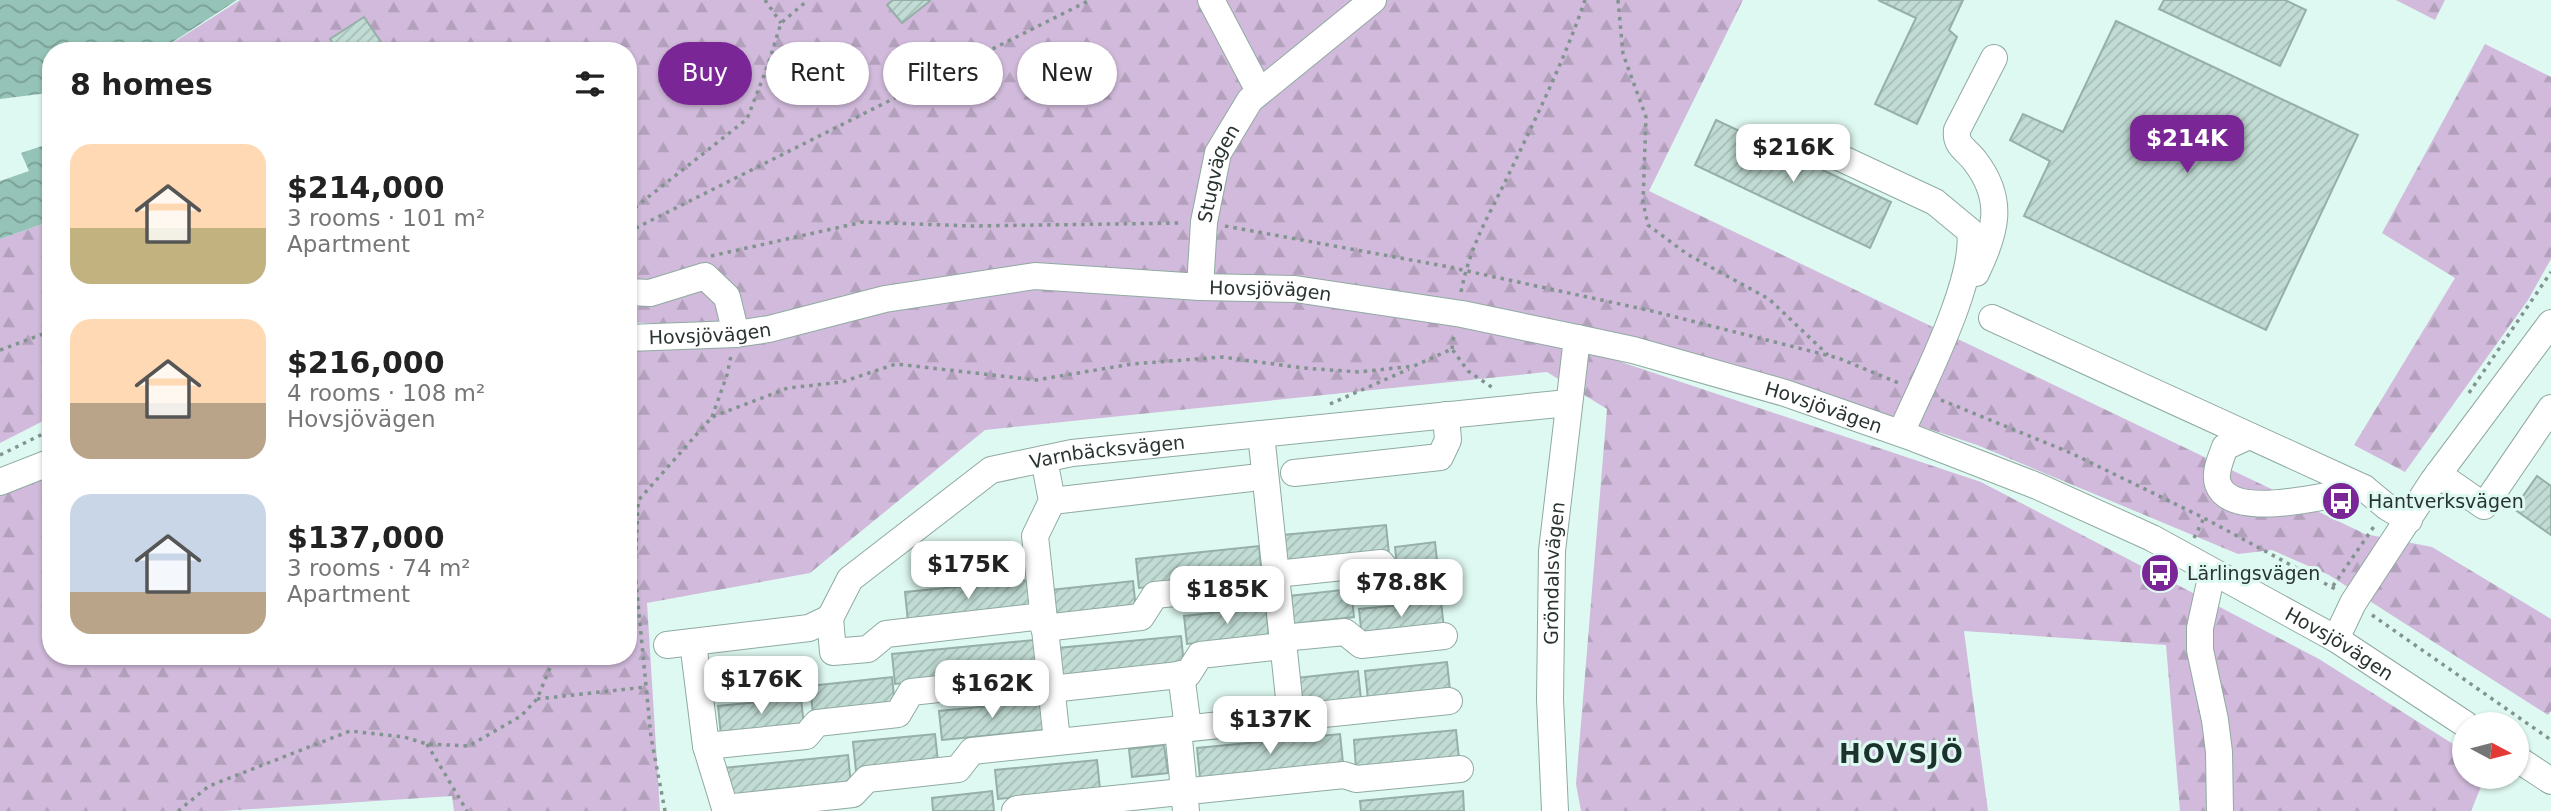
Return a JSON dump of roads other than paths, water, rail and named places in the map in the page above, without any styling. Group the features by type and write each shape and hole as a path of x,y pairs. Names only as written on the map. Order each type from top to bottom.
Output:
{"street":[{"path":"1211,0 1259,91"},
{"name":"Stugvägen","path":"1200,287 1203,222 1218,153 1250,100 1259,91 1373,0"},
{"path":"1954,311 1992,239 1994,226 1991,190 1974,159 1957,142 1956,137 1957,130 1994,58"},
{"name":"Hovsjövägen","path":"1800,139 1935,202 1970,231 1972,242 1969,262 1954,311 1901,433"},
{"path":"637,292 650,293 705,276 727,297 736,334"},
{"name":"Hovsjövägen","path":"637,338 736,334 769,329 885,299 1035,276 1200,287 1295,289 1462,314 1633,350 1785,393 1901,433 2037,486 2152,538 2336,639 2452,715"},
{"path":"1992,317 2364,488 2387,507 2409,520"},
{"path":"2336,639 2353,603 2438,474 2551,323"},
{"name":"Gröndalsvägen","path":"1555,811 1550,699 1552,551 1577,338"},
{"name":"Varnbäcksvägen","path":"830,618 849,579 991,470 1072,453 1568,403"},
{"path":"2438,474 2484,506 2551,408"},
{"path":"1294,474 1440,457 1448,440 1446,415"},
{"path":"1261,434 1291,717"},
{"path":"2249,436 2225,447 2219,464 2217,482 2223,492 2235,501 2265,504 2364,488"},
{"path":"1044,459 1052,500 1035,536 1056,741"},
{"path":"0,482 42,466"},
{"path":"1052,500 1251,478"},
{"path":"1438,578 1396,582 1381,563 1155,595 1140,617 886,634 868,649 833,652 830,618 809,628 680,644 725,808 853,794 867,779 957,769 972,751 1450,701"},
{"path":"2212,573 2200,628 2200,650 2216,720 2220,811"},
{"path":"706,746 806,736 817,723 898,714 911,692 1188,674 1200,655 1345,632 1362,645 1444,636"},
{"path":"1181,674 1185,801"},
{"path":"2529,767 2551,781"},
{"path":"1015,811 1185,801 1344,775 1356,779 1460,769"}],"water":[{"path":"0,0 237,0 173,42 42,42 42,94 0,99"},
{"path":"42,146 42,224 0,239 0,181 29,171 21,153"}],"place":[{"name":"Hantverksvägen","path":"2341,501"},
{"name":"Lärlingsvägen","path":"2160,573"}],"district":[{"name":"HOVSJÖ","path":"1902,754"}]}
